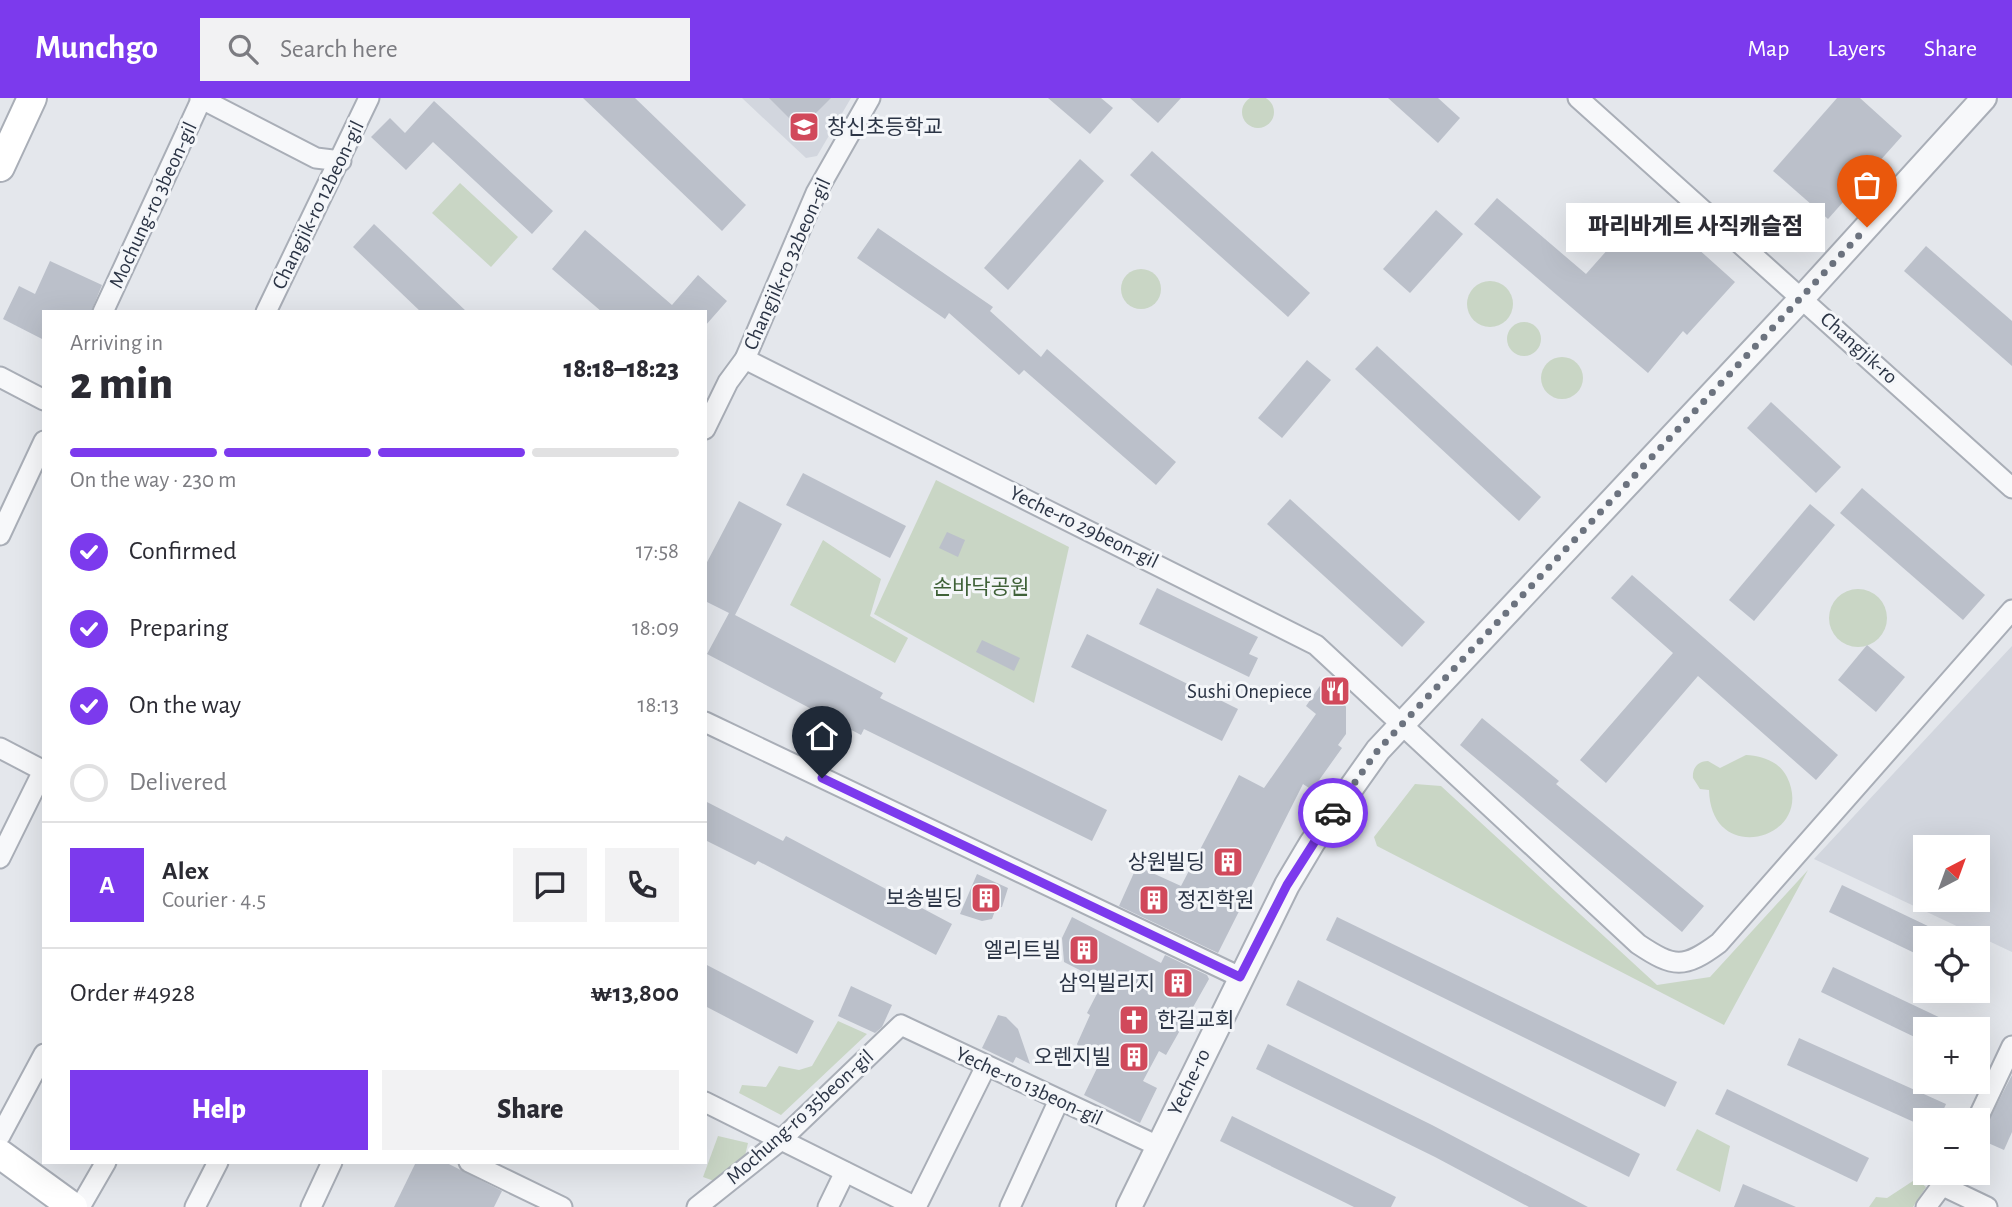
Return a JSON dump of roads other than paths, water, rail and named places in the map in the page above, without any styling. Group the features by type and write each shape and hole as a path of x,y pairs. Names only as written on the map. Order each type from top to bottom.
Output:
{"main road":[{"path":"0,167 32,98"},
{"path":"0,1154 73,1207"}],"street":[{"path":"201,98 316,158 341,161"},
{"name":"Mochung-ro 3beon-gil","path":"104,310 201,98"},
{"name":"Changjik-ro 12beon-gil","path":"267,310 369,98"},
{"name":"Changjik-ro 32beon-gil","path":"707,425 728,382 745,359 816,193 870,98"},
{"name":"Changjik-ro","path":"1578,98 1803,297 2012,488"},
{"name":"Yeche-ro","path":"1129,1207 1240,977 1312,843 1378,750 1803,297 1984,98"},
{"name":"Yeche-ro 29beon-gil","path":"745,359 1316,645 1638,944 1663,961 1694,962 1719,943 2012,610"},
{"path":"0,377 42,399"},
{"path":"0,535 42,445"},
{"path":"707,723 1240,977"},
{"path":"0,748 42,769"},
{"path":"0,858 42,774"},
{"name":"Yeche-ro 13beon-gil","path":"901,1025 1158,1146"},
{"name":"Mochung-ro 35beon-gil","path":"697,1207 781,1140 901,1025"},
{"path":"1983,1108 2012,1045"},
{"path":"0,1136 42,1058"},
{"path":"707,1103 916,1207 986,1066"},
{"path":"1010,1207 1059,1100"},
{"path":"80,1207 105,1164"},
{"path":"195,1207 217,1164"},
{"path":"311,1207 331,1164"},
{"path":"473,1164 562,1207"},
{"path":"828,1207 845,1172"},
{"path":"1926,1207 1943,1185"},
{"path":"1956,1185 1987,1207"}],"place":[{"name":"창신초등학교","path":"804,127"},
{"name":"파리바게트 사직캐슬점","path":"1867,227"},
{"name":"Sushi Onepiece","path":"1335,691"},
{"name":"상원빌딩","path":"1228,862"},
{"name":"보송빌딩","path":"986,898"},
{"name":"정진학원","path":"1154,900"},
{"name":"엘리트빌","path":"1084,950"},
{"name":"삼익빌리지","path":"1178,983"},
{"name":"한길교회","path":"1134,1020"},
{"name":"오렌지빌","path":"1134,1057"}],"park label":[{"name":"손바닥공원","path":"981,587"}]}
